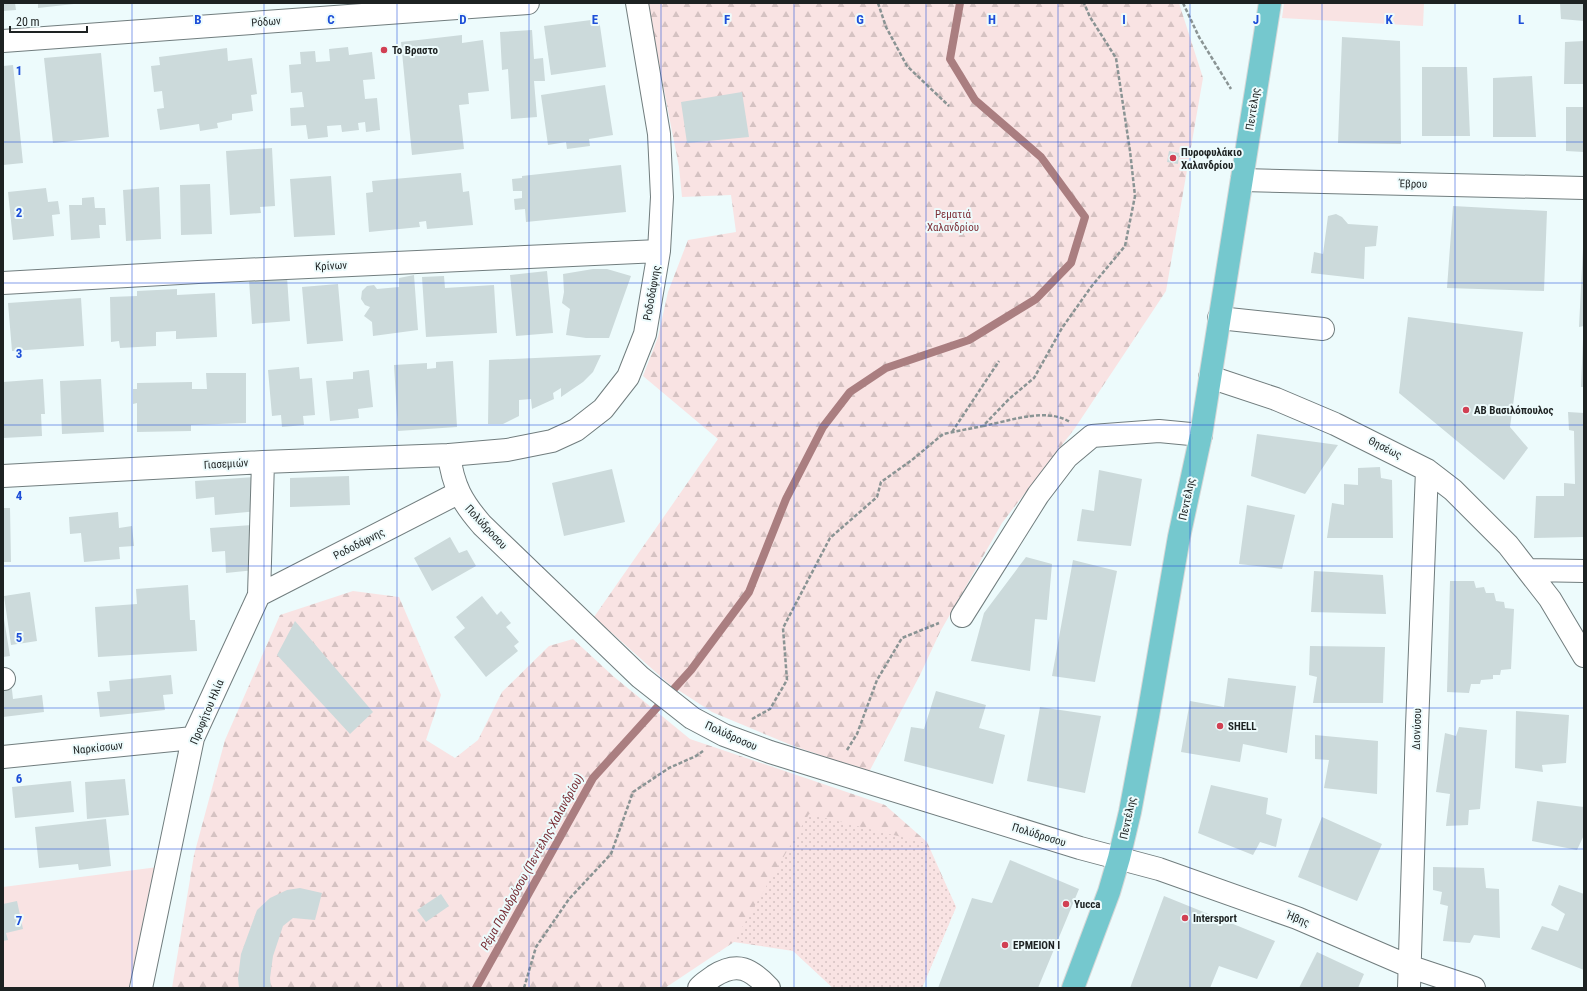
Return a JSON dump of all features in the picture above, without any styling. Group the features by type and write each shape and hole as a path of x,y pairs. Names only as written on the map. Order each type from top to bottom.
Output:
{"main road":[{"name":"Πεντέλης","path":"1073,988 1119,858 1148,716 1179,537 1201,435 1270,3"}],"street":[{"name":"Ρόδων","path":"3,41 528,3"},
{"name":"Ροδοδάφνης","path":"449,455 507,450 552,441 576,430 603,409 628,378 645,334 659,251 662,197 659,134 637,3"},
{"name":"Έβρου","path":"1242,180 1584,188"},
{"name":"Κρίνων","path":"3,283 198,272 659,251"},
{"path":"1219,318 1323,329"},
{"name":"Θησέως","path":"1210,377 1276,399 1335,424 1427,470 1453,490 1482,518 1529,570 1566,624 1584,656"},
{"path":"962,616 1038,495 1067,457 1092,436 1123,432 1159,431 1201,435"},
{"name":"Γιασεμιών","path":"3,476 263,462 449,455"},
{"name":"Πολύδροσου","path":"449,455 452,474 458,493 467,508 482,525 640,677 692,718 724,735 770,752 1119,858"},
{"name":"Προφήτου Ηλία","path":"141,988 193,738 259,595 263,462"},
{"name":"Διονύσου","path":"1410,978 1417,726 1427,470"},
{"name":"Ροδοδάφνης","path":"259,595 458,493"},
{"path":"1529,570 1584,571"},
{"name":"Ναρκίσσων","path":"3,757 193,738"},
{"name":"Ήβης","path":"1119,858 1159,870 1297,918 1410,978 1474,988"},
{"path":"699,988 724,970 740,967 757,975 769,988"}],"path":[{"path":"878,3 886,27 907,66 949,106"},
{"path":"983,426 1009,399 1034,378 1062,328 1091,287 1125,246 1135,196 1116,58 1090,17 1084,3"},
{"path":"1183,3 1199,37 1251,122"},
{"path":"951,432 999,361"},
{"path":"524,988 536,948 570,899 611,854 633,792 669,768 696,756 724,735 770,709 787,680 783,628 830,538 877,497 881,482 912,460 943,434 951,432 1028,417 1054,416 1069,422 1085,442"},
{"path":"820,768 842,757 857,734 877,680 902,638 938,623 962,616"}],"green space":[{"name":"Ρεματιά Χαλανδρίου","path":"647,3 1179,3 1203,78 1166,291 1075,428 1002,523 940,632 920,675 869,772 791,745 712,712 669,684 594,617 718,439 643,376 658,337 668,292 688,240 736,232 731,195 682,197 679,167"},
{"path":"1284,3 1424,3 1423,26 1282,18"},
{"path":"353,591 399,597 441,695 426,740 455,758 478,740 502,692 549,646 573,639 613,676 690,739 885,805 927,842 956,907 922,988 833,988 793,951 734,942 665,988 172,988 194,855 225,740 280,615"},
{"path":"809,814 926,843 956,907 922,988 833,988 793,950 734,941"},
{"path":"158,867 129,988 3,988 3,887"}],"building":[{"path":"3,3 15,3 16,10 3,11"},
{"path":"38,3 74,3 74,4 38,8"},
{"path":"1560,3 1584,3 1584,21 1561,19"},
{"path":"599,19 606,67 551,75 544,26"},
{"path":"532,30 534,59 543,58 545,81 534,81 537,117 511,119 508,69 502,70 500,32"},
{"path":"462,35 462,43 483,40 489,91 468,93 469,104 459,105 464,149 412,155 401,42"},
{"path":"1342,37 1400,41 1401,144 1338,143"},
{"path":"1584,41 1584,84 1564,84 1565,42"},
{"path":"348,47 349,55 372,52 375,79 363,80 365,99 377,98 380,130 366,132 365,122 358,123 359,130 342,132 341,125 327,126 328,137 308,139 306,125 291,126 290,108 304,107 302,92 291,93 289,65 301,64 300,52 315,51 316,62 330,61 329,49"},
{"path":"227,48 228,61 252,58 257,94 251,95 253,111 232,114 232,120 217,123 218,128 200,131 199,124 160,130 157,109 164,108 162,91 154,92 151,66 160,65 159,57"},
{"path":"101,53 109,137 53,143 44,58"},
{"path":"13,65 23,163 3,165 3,66"},
{"path":"1422,67 1467,67 1470,136 1422,136"},
{"path":"1532,76 1536,137 1493,137 1493,78"},
{"path":"605,85 613,135 589,139 590,146 567,149 566,142 548,145 541,95"},
{"path":"742,92 749,137 687,143 681,102"},
{"path":"1566,107 1584,107 1584,152 1566,151"},
{"path":"272,148 275,206 260,207 261,213 230,215 226,151"},
{"name":"Πυροφυλάκιο Χαλανδρίου","path":"1169,151 1179,153 1178,164 1167,162"},
{"path":"621,165 626,212 526,222 525,209 515,210 514,199 522,198 522,191 513,191 512,179 522,178 522,176"},
{"path":"461,173 463,192 469,191 473,225 427,229 426,221 419,222 420,227 369,232 366,193 373,192 372,181"},
{"path":"331,176 335,235 294,237 290,179"},
{"path":"210,184 212,234 181,235 180,185"},
{"path":"159,187 161,239 126,241 123,190"},
{"path":"46,188 48,202 58,201 60,214 52,215 54,236 13,240 8,192"},
{"path":"94,197 95,208 105,208 106,225 99,225 100,238 71,240 69,205 82,205 82,198"},
{"path":"1453,206 1547,211 1544,291 1447,288"},
{"path":"1336,214 1342,217 1348,224 1378,226 1376,246 1365,247 1364,279 1311,273 1314,252 1323,254 1328,216"},
{"path":"1583,248 1584,326 1579,327"},
{"path":"593,269 607,269 631,276 609,338 586,338 566,335 570,309 562,303 564,292 563,274"},
{"path":"547,271 553,333 516,336 510,275"},
{"path":"414,275 418,330 373,336 372,322 364,316 370,307 365,305 361,299 362,291 367,286 374,285 377,289 399,287 399,278"},
{"path":"444,276 445,288 494,285 497,333 426,337 422,277"},
{"path":"287,277 290,321 252,324 249,280"},
{"path":"338,284 343,341 307,344 302,287"},
{"path":"177,289 177,295 215,293 217,337 176,339 176,331 156,332 156,346 120,348 119,341 111,342 110,297 137,296 137,291"},
{"path":"81,298 84,346 12,351 8,303"},
{"name":"ΑΒ Βασιλόπουλος","path":"1408,317 1523,332 1510,427 1528,448 1504,480 1399,393"},
{"path":"1583,339 1584,387 1581,387"},
{"path":"601,355 593,372 583,382 561,397 561,388 553,393 554,399 532,409 531,399 519,400 519,416 503,424 488,424 489,360"},
{"path":"453,361 457,427 398,431 394,365 427,363 427,369 436,368 436,362"},
{"path":"299,367 300,379 312,378 315,415 303,416 304,425 282,427 281,415 272,416 268,370"},
{"path":"369,370 373,407 358,409 359,418 330,421 326,381 353,379 353,372"},
{"path":"206,373 246,373 246,423 191,425 191,431 137,432 137,403 133,404 133,389 137,389 137,383 192,382 192,389 207,389"},
{"path":"43,379 45,414 41,414 42,436 3,438 3,382"},
{"path":"101,379 104,432 62,434 60,381"},
{"path":"1568,412 1584,413 1584,537 1534,538 1536,496 1564,496 1564,483 1575,484 1574,431 1569,430"},
{"path":"1257,434 1338,445 1305,494 1251,476"},
{"path":"1380,467 1381,478 1392,480 1393,538 1327,538 1332,503 1344,505 1344,484 1358,485 1358,468"},
{"path":"612,469 625,522 564,536 552,483"},
{"path":"1099,470 1142,479 1131,546 1077,541 1082,509 1094,511"},
{"path":"349,476 350,505 290,507 290,478"},
{"path":"255,477 258,511 215,515 214,497 196,499 195,481"},
{"path":"1247,505 1295,515 1282,569 1239,564"},
{"path":"3,508 10,508 11,562 3,562"},
{"path":"118,512 119,528 132,526 134,546 119,547 120,559 84,562 81,533 70,534 69,517"},
{"path":"252,525 255,570 226,573 225,551 212,552 210,528"},
{"path":"450,537 459,553 467,550 476,566 432,591 414,558"},
{"path":"1026,557 1052,564 1047,620 1035,619 1030,671 971,661 984,613"},
{"path":"1073,560 1117,571 1095,682 1052,676"},
{"path":"1314,571 1383,575 1386,614 1311,612"},
{"path":"1450,581 1474,581 1476,588 1484,587 1486,593 1494,593 1496,601 1504,602 1505,608 1514,609 1511,669 1501,670 1500,675 1493,675 1493,679 1481,680 1480,684 1471,684 1469,693 1447,692"},
{"path":"188,585 190,620 195,620 197,651 98,657 95,607 137,604 136,589"},
{"path":"30,592 37,641 11,645 4,596"},
{"path":"482,596 497,615 501,611 511,623 506,627 519,642 514,646 518,651 486,677 454,637 465,628 456,617"},
{"path":"4,619 10,656 3,657 3,620"},
{"path":"295,621 373,712 350,734 277,655"},
{"path":"1310,646 1385,647 1383,703 1313,703 1317,677 1309,675"},
{"path":"171,675 173,694 163,695 165,710 100,717 97,692 110,691 109,681"},
{"path":"1228,678 1296,686 1287,753 1243,744 1240,762 1181,752 1190,701 1224,707"},
{"path":"11,681 13,699 42,695 44,712 3,717 3,682"},
{"path":"936,691 986,705 979,728 1005,735 993,784 904,761 911,727 924,729"},
{"path":"1040,707 1101,716 1085,793 1027,781"},
{"path":"1516,711 1569,715 1566,763 1542,765 1543,772 1515,768"},
{"path":"1459,727 1487,730 1480,809 1469,810 1468,825 1446,826 1450,794 1436,792 1445,733 1456,736"},
{"path":"1315,735 1378,741 1377,794 1324,788 1329,760 1315,759"},
{"path":"125,779 129,815 87,819 85,782"},
{"path":"71,781 74,812 15,818 12,787"},
{"path":"1211,785 1268,798 1266,814 1282,819 1276,847 1260,842 1253,855 1198,833"},
{"path":"1537,801 1584,807 1584,835 1577,850 1532,841"},
{"path":"1322,817 1382,844 1357,901 1298,877"},
{"path":"106,819 111,866 79,870 78,864 39,868 35,827"},
{"name":"ΕΡΜΕΙΟΝ Ι","path":"1010,860 1079,889 1038,988 938,988 972,898 992,903"},
{"path":"1433,867 1484,868 1486,888 1499,889 1500,938 1474,935 1470,943 1443,941 1448,906 1440,904 1442,892 1433,890"},
{"path":"1559,885 1584,894 1584,970 1531,949 1542,926 1558,931 1565,914 1551,905"},
{"path":"300,888 322,893 315,920 293,918 283,926 273,956 270,978 271,988 239,988 238,978 241,954 257,910 270,898 287,890"},
{"path":"441,894 449,906 426,922 417,910"},
{"path":"1164,896 1275,941 1257,979 1219,966 1210,988 1130,988"},
{"path":"17,901 23,929 6,933 8,940 3,941 3,904"},
{"path":"1317,952 1364,974 1358,988 1299,988"}],"waterway":[{"name":"Ρέμα Πολυδρόσου (Πεντέλης-Χαλανδρίου)","path":"476,988 593,778 691,670 749,592 786,499 823,427 850,392 886,368 969,340 1036,299 1071,263 1085,217 1041,157 975,100 950,59 960,3"}],"place":[{"name":"Το Βραστο","path":"384,50"},
{"name":"Πυροφυλάκιο Χαλανδρίου","path":"1173,158"},
{"name":"ΑΒ Βασιλόπουλος","path":"1466,410"},
{"name":"SHELL","path":"1220,726"},
{"name":"Yucca","path":"1066,904"},
{"name":"Intersport","path":"1185,918"},
{"name":"ΕΡΜΕΙΟΝ Ι","path":"1005,945"}]}
